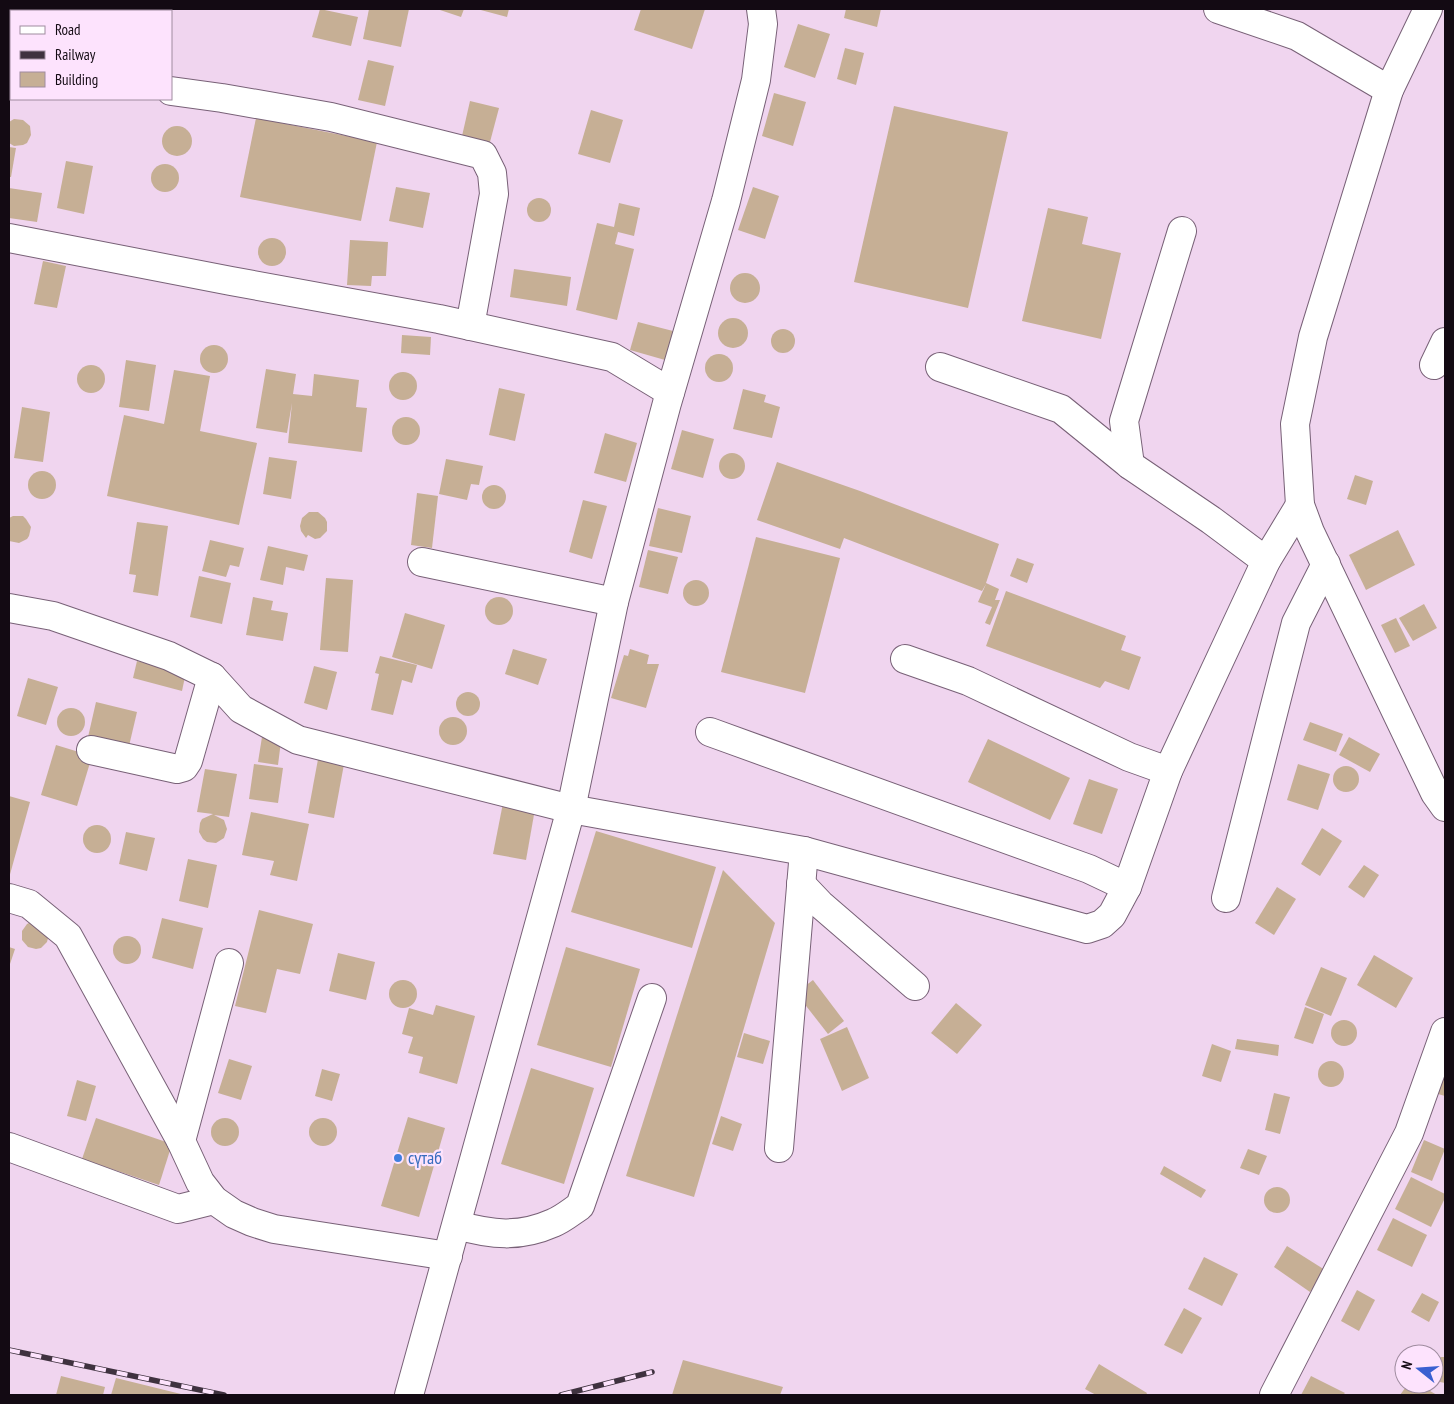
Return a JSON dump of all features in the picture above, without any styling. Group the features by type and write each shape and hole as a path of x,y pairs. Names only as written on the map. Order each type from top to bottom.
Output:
{"street":[{"path":"409,1395 571,808 614,602 670,392 726,201 756,80 763,24 761,9"},
{"path":"1218,9 1297,36 1389,90"},
{"path":"1428,9 1389,90 1311,347 1295,424 1300,505 1435,793 1445,807"},
{"path":"172,91 222,98 331,118 483,155 492,173 494,194 470,326"},
{"path":"1130,465 1124,421 1182,230"},
{"path":"9,238 470,326 612,357 670,392"},
{"path":"940,366 1061,409 1130,465 1266,561"},
{"path":"9,608 53,616 169,656 212,677 241,709 298,740 571,808 804,851 1087,929 1102,924 1112,915 1127,887 1168,771 1266,561 1300,505"},
{"path":"422,562 614,602"},
{"path":"1226,898 1296,623 1326,564"},
{"path":"905,659 968,681 1129,757 1168,771"},
{"path":"91,750 177,769 184,767 188,761 212,677"},
{"path":"710,732 1090,869 1127,887"},
{"path":"779,1148 804,851"},
{"path":"801,884 820,904 915,986"},
{"path":"9,898 29,904 68,936 181,1140 200,1182 214,1200 234,1214 274,1229 448,1256"},
{"path":"181,1140 229,963"},
{"path":"457,1225 478,1231 504,1234 524,1232 554,1223 580,1206 652,998"},
{"path":"1274,1395 1409,1133 1445,1032"},
{"path":"9,1148 178,1209 214,1200"}],"building":[{"path":"320,9 358,17 351,46 312,37"},
{"path":"369,9 409,9 401,47 363,39"},
{"path":"437,9 464,9 461,17"},
{"path":"477,9 509,9 507,17"},
{"path":"641,9 705,9 692,49 634,30"},
{"path":"846,9 881,9 877,27 844,18"},
{"path":"798,24 830,34 815,78 784,67"},
{"path":"845,48 864,53 856,85 837,79"},
{"path":"368,60 394,66 385,106 358,100"},
{"path":"774,93 806,102 793,146 762,136"},
{"path":"470,101 499,108 490,142 462,136"},
{"path":"894,106 1008,132 968,308 854,282"},
{"path":"591,110 623,120 610,163 578,154"},
{"path":"256,118 377,142 361,221 240,197"},
{"path":"14,119 23,120 30,126 31,135 27,143 23,145 14,146 9,143 9,122"},
{"path":"177,126 188,130 192,141 188,152 177,156 166,152 162,141 166,130"},
{"path":"9,147 16,148 11,177 9,177"},
{"path":"66,161 93,166 84,214 57,208"},
{"path":"165,164 175,168 179,178 175,188 165,192 155,188 151,178 155,168"},
{"path":"396,187 430,193 423,228 389,221"},
{"path":"753,187 779,196 765,239 738,230"},
{"path":"9,188 42,193 37,222 9,218"},
{"path":"539,198 544,199 550,205 550,215 544,221 539,222 534,221 528,215 527,210 528,205 534,199"},
{"path":"619,203 640,208 634,236 618,232 615,244 634,249 617,320 576,310 597,223 614,227"},
{"path":"1048,208 1088,217 1082,244 1121,253 1101,339 1022,321"},
{"path":"272,238 282,242 286,252 282,262 272,266 262,262 258,252 262,242"},
{"path":"350,240 388,242 386,276 372,276 371,286 347,285"},
{"path":"43,261 66,266 57,308 34,304"},
{"path":"514,269 571,277 567,306 510,297"},
{"path":"745,273 756,277 760,288 756,299 745,303 734,299 730,288 734,277"},
{"path":"733,318 744,322 748,333 744,344 733,348 722,344 718,333 722,322"},
{"path":"638,322 673,331 665,360 630,350"},
{"path":"783,329 788,330 794,336 794,346 788,352 783,353 778,352 772,346 771,341 772,336 778,330"},
{"path":"402,335 431,337 430,355 401,353"},
{"path":"214,345 224,349 228,359 224,369 214,373 204,369 200,359 204,349"},
{"path":"719,354 729,358 733,368 729,378 719,382 709,378 705,368 709,358"},
{"path":"126,360 156,365 149,411 119,407"},
{"path":"91,365 101,369 105,379 101,389 91,393 81,389 77,379 81,369"},
{"path":"266,369 296,374 293,394 312,396 314,374 359,380 356,407 367,408 362,452 288,443 292,403 287,433 256,428"},
{"path":"174,370 210,376 200,431 257,443 239,525 107,496 124,415 164,424"},
{"path":"403,372 413,376 417,386 413,396 403,400 393,396 389,386 393,376"},
{"path":"499,388 525,394 515,441 489,435"},
{"path":"743,389 766,395 764,402 780,407 772,438 733,429"},
{"path":"22,407 50,412 43,462 14,458"},
{"path":"406,417 416,421 420,431 416,441 406,445 396,441 392,431 396,421"},
{"path":"682,430 714,439 703,478 671,469"},
{"path":"605,433 637,443 626,482 594,473"},
{"path":"732,453 741,457 745,466 741,475 732,479 723,475 719,466 723,457"},
{"path":"269,457 297,461 291,499 263,494"},
{"path":"446,459 483,466 479,485 471,484 467,500 439,494"},
{"path":"777,462 860,491 999,544 986,583 999,589 995,600 1000,600 990,625 985,623 992,607 978,602 986,584 982,591 844,538 840,549 757,520"},
{"path":"42,471 52,475 56,485 52,495 42,499 32,495 28,485 32,475"},
{"path":"1355,475 1373,481 1366,505 1347,499"},
{"path":"494,485 502,489 506,497 502,505 494,509 486,505 482,497 486,489"},
{"path":"417,493 438,496 432,548 411,545"},
{"path":"583,500 607,506 592,559 569,552"},
{"path":"658,508 691,516 682,553 649,546"},
{"path":"309,512 318,512 327,522 327,531 320,538 315,539 308,535 306,538 301,531 302,518"},
{"path":"23,516 31,527 27,539 19,543 9,541 9,518"},
{"path":"137,522 168,526 158,596 133,592 136,575 129,574"},
{"path":"1398,530 1415,565 1366,590 1349,555"},
{"path":"756,537 840,558 805,693 721,672"},
{"path":"210,540 244,548 239,567 230,565 226,577 202,571"},
{"path":"268,546 308,555 304,571 286,567 283,585 260,580"},
{"path":"648,550 678,557 668,594 639,587"},
{"path":"1017,558 1034,564 1027,583 1010,576"},
{"path":"199,576 231,583 222,624 190,617"},
{"path":"326,578 353,580 348,652 320,650"},
{"path":"696,580 705,584 709,593 705,602 696,606 687,602 683,593 687,584"},
{"path":"1006,591 1126,636 1121,650 1141,657 1129,690 1105,681 1100,688 986,646"},
{"path":"253,597 273,601 271,610 288,613 283,641 246,635"},
{"path":"499,597 509,601 513,611 509,621 499,625 489,621 485,611 489,601"},
{"path":"1424,604 1437,628 1413,641 1399,618"},
{"path":"405,613 445,625 432,669 392,657"},
{"path":"1396,618 1410,646 1395,653 1381,625"},
{"path":"513,649 547,659 538,685 505,674"},
{"path":"630,649 649,655 647,664 659,664 646,708 611,698 624,655 628,656"},
{"path":"380,656 417,665 412,683 402,680 393,715 371,710 379,674 375,673"},
{"path":"137,661 186,672 182,691 133,678"},
{"path":"314,666 337,672 327,710 304,703"},
{"path":"28,678 58,687 46,725 17,716"},
{"path":"468,692 476,696 480,704 476,712 468,716 460,712 456,704 460,696"},
{"path":"96,702 137,712 129,746 88,737"},
{"path":"71,708 81,712 85,722 81,732 71,736 61,732 57,722 61,712"},
{"path":"453,717 463,721 467,731 463,741 453,745 443,741 439,731 443,721"},
{"path":"1310,722 1343,734 1336,752 1303,740"},
{"path":"262,737 281,741 278,765 258,762"},
{"path":"1349,737 1380,754 1370,772 1339,755"},
{"path":"988,739 1070,778 1050,820 968,782"},
{"path":"56,745 92,756 77,806 41,795"},
{"path":"319,754 345,759 334,818 308,813"},
{"path":"254,764 283,768 278,803 249,799"},
{"path":"1298,764 1330,774 1318,810 1287,800"},
{"path":"1346,766 1355,770 1359,779 1355,788 1346,792 1337,788 1333,779 1337,770"},
{"path":"205,769 237,774 229,817 214,815 224,820 227,829 224,838 216,843 207,842 199,832 202,819 213,814 197,812"},
{"path":"1089,779 1118,789 1102,834 1073,824"},
{"path":"9,796 30,802 9,878"},
{"path":"503,803 535,809 526,860 493,854"},
{"path":"251,812 309,824 297,881 270,875 274,861 242,855"},
{"path":"97,825 107,829 111,839 107,849 97,853 87,849 83,839 87,829"},
{"path":"1322,828 1342,841 1320,876 1301,864"},
{"path":"596,831 716,867 692,948 571,912"},
{"path":"126,832 155,838 147,871 119,864"},
{"path":"188,859 217,865 208,908 179,901"},
{"path":"1364,865 1379,875 1364,898 1348,887"},
{"path":"723,870 775,923 694,1197 626,1176"},
{"path":"1277,887 1296,899 1274,935 1255,923"},
{"path":"259,910 313,924 300,974 277,969 266,1013 235,1006"},
{"path":"162,918 203,928 193,969 152,958"},
{"path":"31,922 48,938 41,948 28,947 22,940 22,931"},
{"path":"127,936 137,940 141,950 137,960 127,964 117,960 113,950 117,940"},
{"path":"9,947 15,949 9,967"},
{"path":"566,947 640,969 611,1067 537,1045"},
{"path":"338,953 375,962 366,1000 329,991"},
{"path":"1374,955 1413,978 1396,1008 1357,985"},
{"path":"1321,967 1347,978 1331,1016 1305,1005"},
{"path":"403,980 413,984 417,994 413,1004 403,1008 393,1004 389,994 393,984"},
{"path":"813,980 844,1021 828,1034 796,993"},
{"path":"956,1003 982,1025 957,1054 931,1033"},
{"path":"436,1005 475,1016 457,1084 419,1073 423,1057 408,1053 413,1037 402,1034 409,1008 433,1015"},
{"path":"1305,1007 1324,1014 1313,1044 1294,1038"},
{"path":"1344,1020 1353,1024 1357,1033 1353,1042 1344,1046 1335,1042 1331,1033 1335,1024"},
{"path":"847,1027 869,1078 842,1091 820,1039"},
{"path":"744,1033 770,1041 763,1064 737,1057"},
{"path":"1237,1039 1279,1045 1278,1056 1235,1049"},
{"path":"1212,1044 1231,1051 1221,1082 1202,1076"},
{"path":"229,1059 252,1066 241,1100 218,1093"},
{"path":"1331,1061 1340,1065 1344,1074 1340,1083 1331,1087 1322,1083 1318,1074 1322,1065"},
{"path":"531,1068 594,1088 564,1184 501,1164"},
{"path":"322,1069 340,1074 332,1101 315,1096"},
{"path":"1445,1074 1445,1096 1438,1094"},
{"path":"77,1080 96,1086 86,1121 67,1116"},
{"path":"1274,1093 1290,1097 1280,1134 1265,1130"},
{"path":"721,1116 742,1124 733,1151 712,1144"},
{"path":"408,1117 445,1128 419,1217 381,1206"},
{"path":"96,1118 172,1144 159,1185 82,1159"},
{"path":"225,1118 235,1122 239,1132 235,1142 225,1146 215,1142 211,1132 215,1122"},
{"path":"323,1118 333,1122 337,1132 333,1142 323,1146 313,1142 309,1132 313,1122"},
{"path":"1424,1140 1445,1149 1432,1181 1411,1172"},
{"path":"1248,1149 1267,1156 1259,1175 1240,1168"},
{"path":"1164,1166 1206,1190 1201,1198 1160,1174"},
{"path":"1411,1177 1445,1194 1445,1198 1431,1227 1395,1209"},
{"path":"1277,1187 1286,1191 1290,1200 1286,1209 1277,1213 1268,1209 1264,1200 1268,1191"},
{"path":"1393,1218 1427,1235 1412,1267 1377,1250"},
{"path":"1287,1246 1325,1270 1310,1292 1274,1267"},
{"path":"1204,1257 1238,1274 1222,1306 1188,1289"},
{"path":"1357,1290 1375,1300 1359,1331 1341,1321"},
{"path":"1422,1293 1439,1302 1429,1322 1411,1312"},
{"path":"1184,1308 1202,1318 1182,1354 1164,1345"},
{"path":"1444,1357 1445,1357 1444,1383"},
{"path":"683,1360 783,1387 780,1395 672,1395"},
{"path":"1099,1364 1147,1393 1146,1395 1096,1395 1085,1389"},
{"path":"61,1376 105,1387 103,1395 56,1395"},
{"path":"1311,1376 1345,1393 1343,1395 1301,1395"},
{"path":"116,1378 185,1395 111,1395"},
{"path":"1435,1394 1437,1395 1400,1395"}],"railway":[{"path":"9,1350 224,1395"},
{"path":"561,1395 652,1372"}],"place":[{"name":"сүтаб","path":"398,1158"}]}
